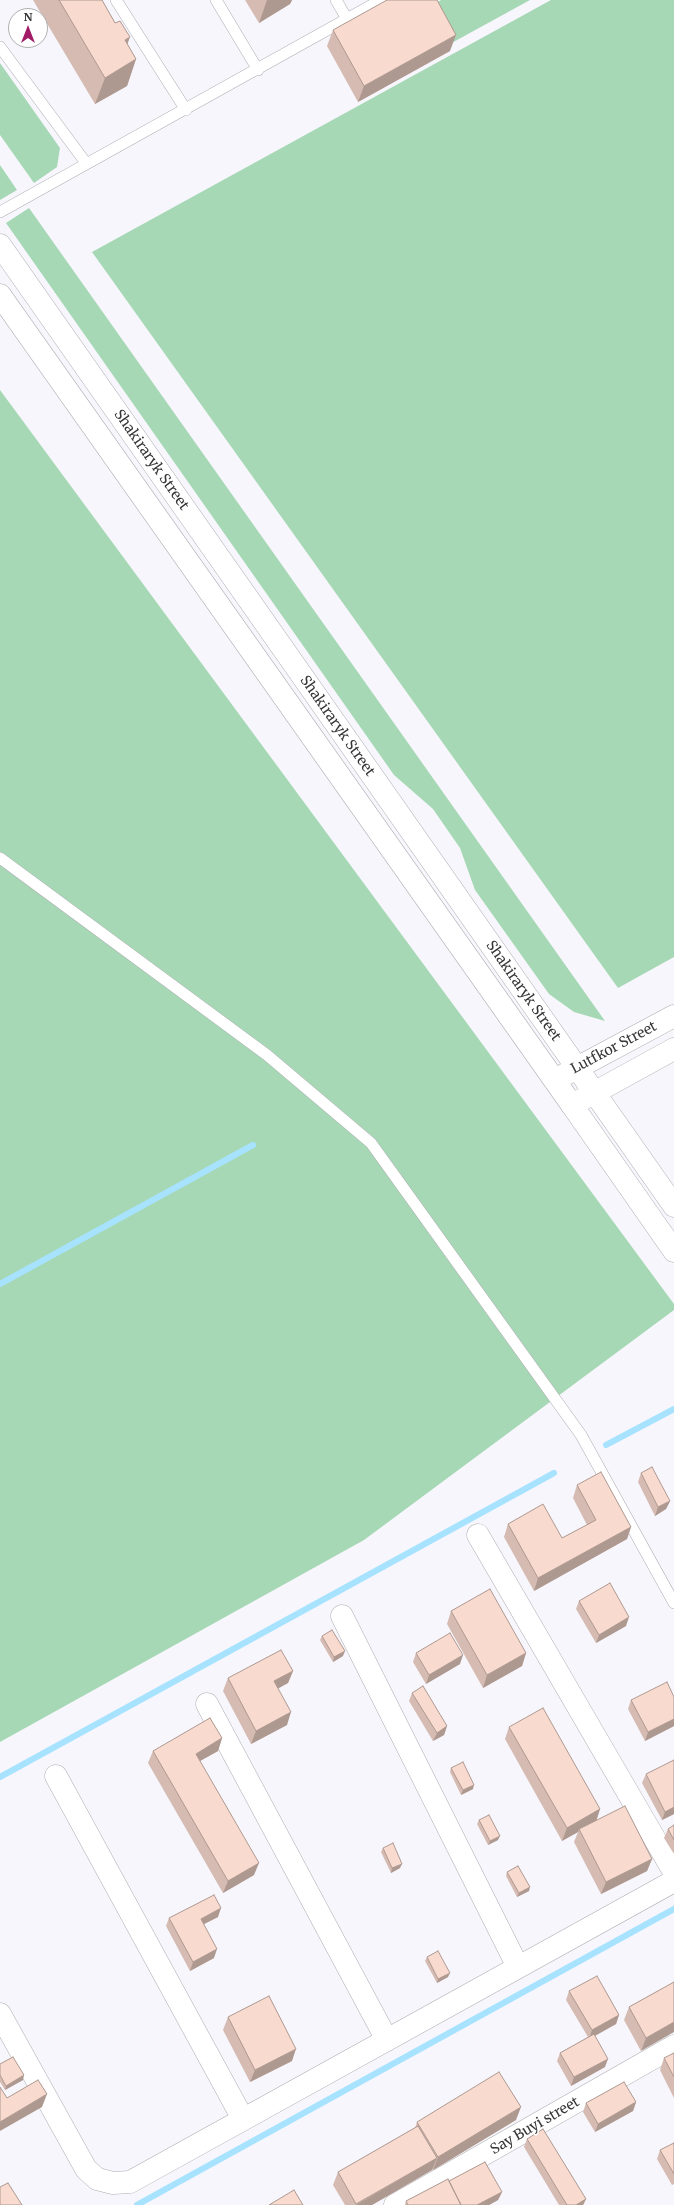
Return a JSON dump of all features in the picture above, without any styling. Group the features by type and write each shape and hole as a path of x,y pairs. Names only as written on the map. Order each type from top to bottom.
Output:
{"street":[{"name":"Shakiraryk Street","path":"0,245 674,1206"},
{"name":"Shakiraryk Street","path":"0,295 674,1251"},
{"name":"Lutfkor Street","path":"554,1080 674,1016"},
{"name":"Lutfkor Street","path":"572,1105 674,1049"},
{"path":"478,1535 674,1872"},
{"path":"342,1616 518,1967"},
{"path":"207,1704 387,2040"},
{"path":"56,1776 243,2119"},
{"path":"0,2014 86,2169 97,2178 113,2183 130,2182 674,1881"},
{"name":"Say Buyi street","path":"395,2205 674,2046"}],"lane":[{"path":"116,0 186,110"},
{"path":"216,0 258,70"},
{"path":"336,0 347,19"},
{"path":"0,212 86,163 258,70 381,0"},
{"path":"0,47 86,163"},
{"path":"0,858 266,1055 371,1143 581,1435 674,1602"}],"green space":[{"path":"441,0 530,0 448,45 427,8"},
{"path":"551,0 674,0 674,957 618,988 92,252"},
{"path":"0,63 60,148 57,167 34,183 0,135"},
{"path":"0,165 17,190 0,200"},
{"path":"29,208 605,1021 574,1012 549,994 475,890 460,848 433,809 394,775 6,223"},
{"path":"0,390 674,1304 674,1310 364,1540 0,1742"}],"building":[{"path":"59,0 102,0 115,23 120,21 130,37 125,40 136,59 105,78"},
{"path":"387,0 437,0 456,35 364,86 333,30"},
{"path":"652,1467 670,1501 658,1507 641,1473"},
{"path":"601,1472 631,1527 538,1578 508,1524 543,1504 562,1538 596,1520 577,1485"},
{"path":"610,1583 629,1617 599,1635 579,1601"},
{"path":"490,1589 526,1653 487,1675 451,1611"},
{"path":"332,1630 345,1651 334,1657 322,1636"},
{"path":"450,1633 463,1655 429,1675 416,1653"},
{"path":"281,1650 293,1671 274,1681 291,1712 256,1731 228,1678"},
{"path":"667,1682 674,1697 674,1719 648,1732 631,1700"},
{"path":"423,1686 447,1726 437,1733 412,1693"},
{"path":"543,1708 600,1809 567,1828 509,1727"},
{"path":"210,1718 222,1738 196,1754 259,1863 228,1881 153,1751"},
{"path":"674,1760 674,1807 665,1812 646,1774"},
{"path":"463,1762 474,1785 463,1790 451,1768"},
{"path":"625,1806 652,1859 606,1882 579,1829"},
{"path":"489,1815 500,1836 490,1841 479,1820"},
{"path":"674,1825 674,1840 668,1829"},
{"path":"393,1843 402,1864 392,1868 383,1848"},
{"path":"518,1866 530,1887 519,1893 507,1872"},
{"path":"214,1895 221,1908 201,1919 217,1949 193,1962 169,1918"},
{"path":"438,1951 450,1973 438,1979 427,1957"},
{"path":"597,1976 619,2015 592,2030 569,1991"},
{"path":"674,1982 674,2022 646,2038 629,2007"},
{"path":"269,1996 296,2049 255,2070 228,2017"},
{"path":"594,2034 608,2059 574,2077 560,2053"},
{"path":"674,2053 674,2077 664,2058"},
{"path":"13,2057 24,2075 6,2086 0,2075 0,2064"},
{"path":"499,2072 521,2107 438,2157 417,2122"},
{"path":"38,2080 47,2094 0,2122 0,2087 7,2098"},
{"path":"624,2082 636,2102 598,2124 586,2103"},
{"path":"418,2126 437,2158 356,2204 338,2172"},
{"path":"543,2129 586,2199 576,2205 567,2205 527,2139"},
{"path":"674,2143 674,2174 660,2150"},
{"path":"485,2162 502,2192 477,2205 461,2205 449,2181"},
{"path":"448,2179 461,2205 408,2205 406,2201"},
{"path":"8,2183 22,2205 0,2205 0,2187"},
{"path":"294,2190 303,2205 269,2205"}],"waterway":[{"path":"0,1284 253,1145"},
{"path":"606,1445 674,1409"},
{"path":"0,1777 554,1473"},
{"path":"137,2205 674,1909"}]}
